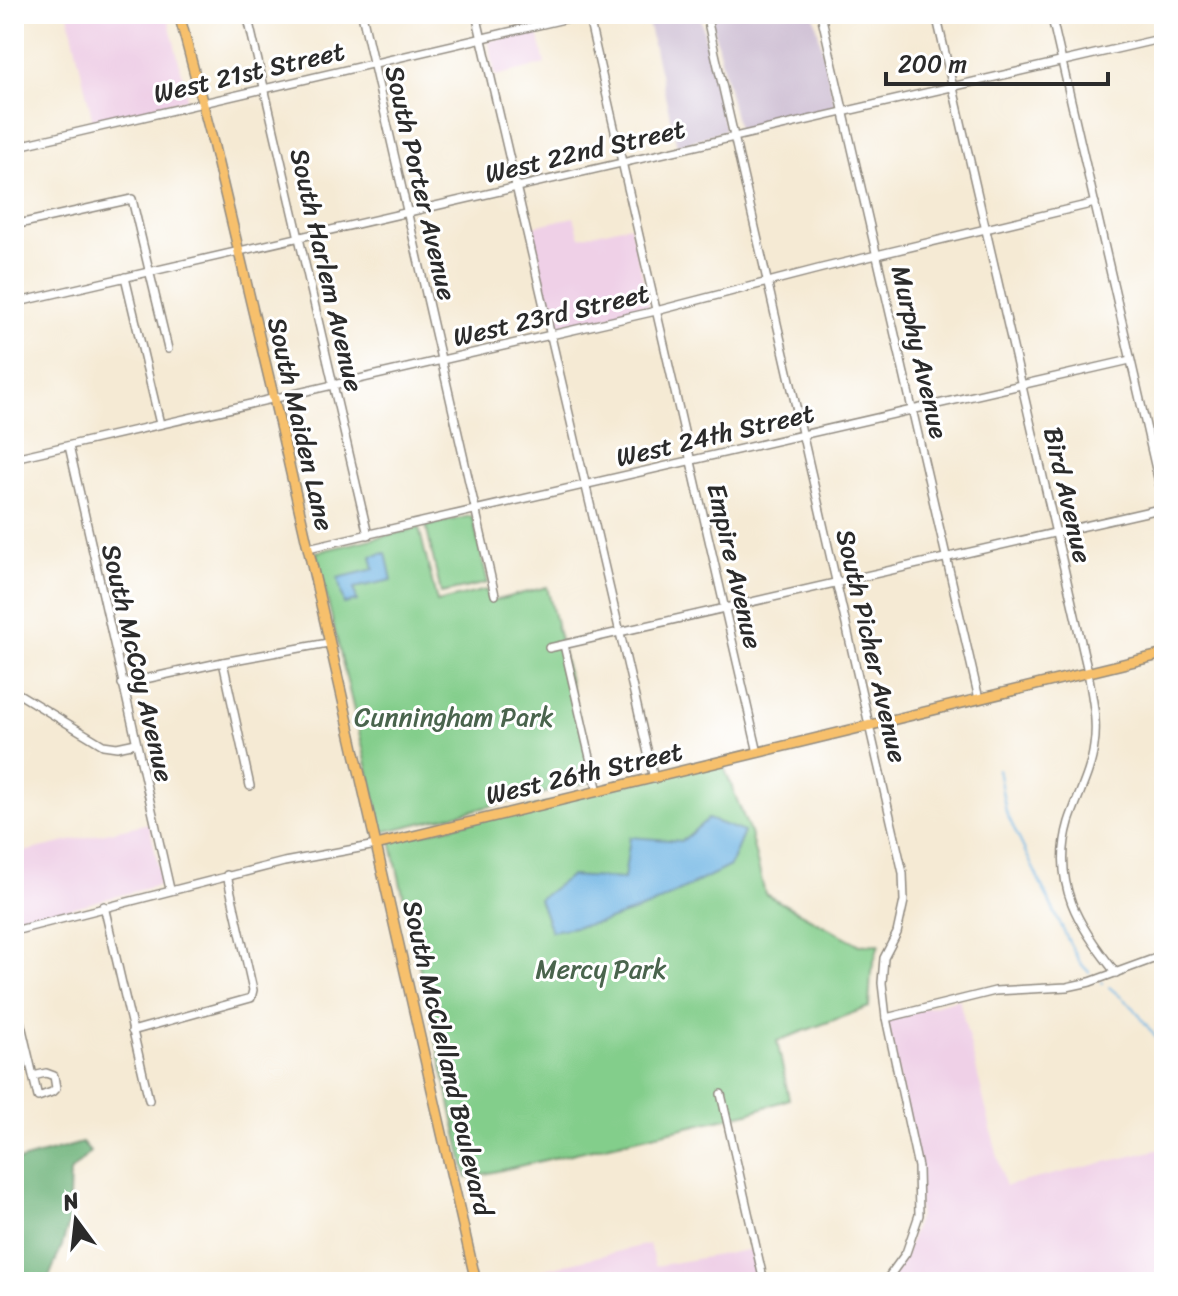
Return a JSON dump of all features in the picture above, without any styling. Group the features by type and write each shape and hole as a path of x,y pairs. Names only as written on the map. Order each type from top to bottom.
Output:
{"main road":[{"name":"South Maiden Lane","path":"179,14 274,399 376,845"},
{"name":"West 26th Street","path":"376,845 1164,654"},
{"name":"South McClelland Boulevard","path":"376,845 476,1282"}],"street":[{"name":"South Harlem Avenue","path":"247,14 368,535"},
{"name":"South Porter Avenue","path":"362,14 495,595"},
{"path":"476,14 654,779"},
{"name":"West 21st Street","path":"14,147 587,14"},
{"name":"Empire Avenue","path":"587,14 758,753"},
{"name":"South Picher Avenue","path":"706,14 903,873 904,901 897,933 884,958 882,983 886,1018 918,1167 919,1215 906,1253 885,1282"},
{"name":"Murphy Avenue","path":"821,14 979,699"},
{"name":"Bird Avenue","path":"936,14 1088,672 1094,710 1095,742 1066,835 1064,868 1076,918 1116,973"},
{"path":"549,648 1164,506 1051,14"},
{"name":"West 22nd Street","path":"18,302 1164,38"},
{"path":"14,225 132,199 168,349"},
{"name":"West 23rd Street","path":"14,458 656,311 1095,203"},
{"path":"14,265 18,302"},
{"path":"125,277 160,424"},
{"name":"West 24th Street","path":"308,548 1130,360"},
{"name":"South McCoy Avenue","path":"69,446 170,889"},
{"path":"122,684 328,643"},
{"path":"564,645 598,792"},
{"path":"223,662 250,786"},
{"path":"14,691 103,745 117,747 136,743"},
{"name":"West 26th Street","path":"14,931 227,875 376,845"},
{"path":"132,1031 251,998 253,990 227,875"},
{"path":"104,906 149,1100"},
{"path":"886,1018 995,991 1067,987 1164,955"},
{"path":"14,995 33,1076"},
{"path":"721,1094 764,1282"}],"shaded area":[{"path":"68,14 167,14 186,99 93,122"},
{"path":"646,14 700,14 725,130 677,146"},
{"path":"710,14 814,14 834,108 738,130"},
{"path":"537,29 545,64 495,76 489,41"},
{"path":"574,217 580,237 630,225 649,305 645,309 555,328 530,227"},
{"path":"149,823 161,879 159,885 14,923 14,854"},
{"path":"959,999 1005,1186 1161,1149 1164,1160 1164,1282 885,1282 906,1253 919,1215 918,1167 886,1018"},
{"path":"649,1244 655,1266 753,1249 761,1282 492,1282"}],"green space":[{"path":"470,516 488,583 441,593 426,526"},
{"name":"Cunningham Park","path":"419,528 437,602 486,590 489,602 547,587 594,781 383,832 316,552"},
{"name":"Mercy Park","path":"722,762 750,833 765,894 860,945 879,944 871,972 869,1007 777,1041 789,1099 748,1113 467,1178 391,841"},
{"path":"82,1143 90,1152 70,1172 68,1226 47,1282 23,1282 14,1241 14,1162"}],"water":[{"path":"386,553 392,580 354,588 357,601 344,604 338,578 374,569 371,556"},
{"path":"708,819 744,832 730,866 650,906 603,922 551,931 539,899 570,876 624,879 630,837 682,841"}],"waterway":[{"path":"998,769 1006,812 1069,942 1080,963 1089,972"},
{"path":"1109,987 1134,1008 1164,1049"}]}
